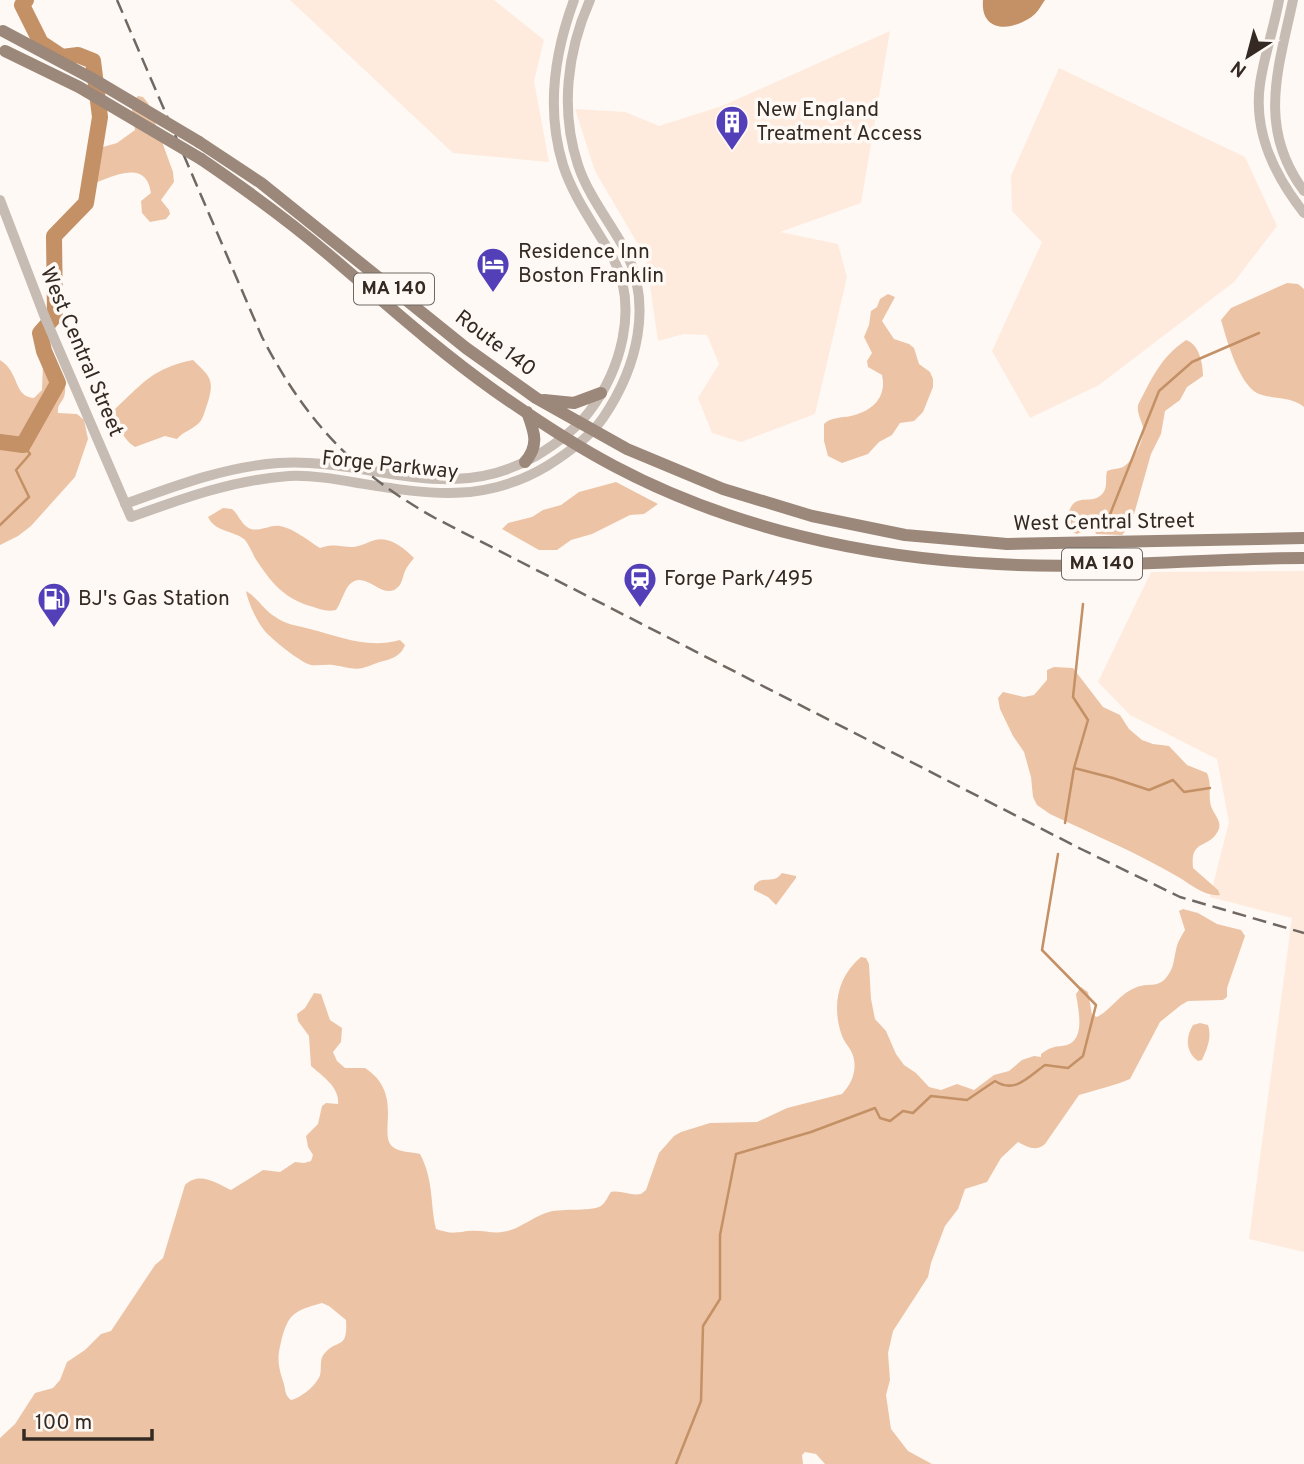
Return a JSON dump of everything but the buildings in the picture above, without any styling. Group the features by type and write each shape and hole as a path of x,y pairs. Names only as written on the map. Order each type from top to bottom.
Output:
{"main road":[{"name":"Route 140","path":"2,30 93,79 199,142 261,183 466,348 536,398 579,424 678,472 752,499 812,516 905,535"},
{"name":"Route 140","path":"3,49 79,87 201,159 291,224 457,362 527,412 578,444 640,479 727,514 818,540 901,557"},
{"path":"536,398 575,403 601,393"},
{"path":"525,462 532,454 535,443 527,412"},
{"name":"West Central Street","path":"905,535 1007,544 1304,538"},
{"name":"West Central Street","path":"901,557 999,565 1304,558"}],"street":[{"name":"Forge Parkway","path":"125,504 187,481 249,466 280,463 313,463 430,479 461,480 492,475 525,462 579,424 601,393 619,351 626,305 614,260 574,192 563,165 555,131 553,101 557,52 574,0"},
{"name":"Forge Parkway","path":"131,517 215,487 292,476 440,494 486,490 524,478 554,462 592,431 614,400 627,371 637,341 640,309 631,263 579,168 570,136 567,105 570,60 590,0"},
{"path":"1279,0 1260,86 1259,117 1266,150 1278,178 1304,213"},
{"path":"1293,0 1276,74 1273,104 1281,150 1294,178 1304,191"},
{"name":"West Central Street","path":"0,200 44,315 131,517"}],"shaded area":[{"path":"290,0 494,0 544,40 534,81 549,162 453,153"},
{"path":"983,0 1045,0 1027,20 1001,26 987,19"},
{"path":"890,31 861,203 780,232 838,244 847,277 815,414 741,442 712,433 698,398 719,364 707,335 684,334 658,341 646,258 595,171 575,109 625,112 659,126 722,106"},
{"path":"1059,68 1245,157 1277,226 1234,282 1099,385 1030,418 992,351 1042,242 1012,211 1011,176"},
{"path":"138,96 148,103 173,172 174,182 161,200 170,214 166,219 150,222 142,213 141,201 151,193 148,182 142,175 115,175 87,186 96,149 117,143 135,130 131,103"},
{"path":"1287,283 1298,284 1304,289 1304,407 1289,400 1262,395 1247,384 1236,363 1221,320 1231,308"},
{"path":"888,294 895,297 882,321 894,339 914,348 919,364 930,372 933,387 923,412 914,421 900,423 892,435 879,442 868,454 842,463 828,456 824,441 824,424 833,419 866,411 880,396 882,375 868,367 867,361 872,353 864,337 871,311 877,307 880,299"},
{"path":"1186,340 1197,350 1203,376 1187,387 1180,400 1165,411 1161,434 1151,454 1131,525 1122,535 1096,534 1090,528 1077,534 1071,532 1066,525 1072,505 1098,497 1105,488 1107,471 1123,467 1135,455 1143,432 1138,405 1163,361"},
{"path":"52,352 65,386 58,413 77,414 84,420 88,439 75,477 31,526 0,545 0,360 11,371 19,389 27,397 34,398 42,390 43,363"},
{"path":"193,360 211,382 201,421 177,439 165,436 135,447 121,431 115,409 158,372"},
{"path":"616,482 658,504 644,514 630,515 592,534 571,540 557,550 539,550 502,529 508,523 561,505 579,492"},
{"path":"223,508 232,509 251,529 285,527 320,548 333,545 354,547 381,539 391,541 414,558 400,585 393,590 387,591 361,580 355,581 347,588 336,610 320,609 300,603 278,588 244,539 211,522 208,517"},
{"path":"1304,571 1304,1252 1249,1239 1292,918 1210,897 1229,822 1217,759 1130,715 1098,682 1151,572"},
{"path":"246,591 270,613 287,623 354,641 376,643 400,640 405,645 396,656 362,668 311,665 286,650 264,630"},
{"path":"1054,667 1073,668 1103,707 1120,715 1129,729 1142,740 1169,746 1187,765 1207,773 1211,806 1219,828 1214,837 1194,852 1193,868 1218,890 1220,895 1199,890 1148,860 1050,814 1037,805 1024,752 1000,709 998,698 1003,692 1024,697 1034,695 1047,680 1047,670"},
{"path":"782,873 796,878 776,905 768,897 754,890 759,881 775,879"},
{"path":"1183,909 1198,913 1217,924 1241,930 1245,936 1227,988 1227,997 1223,1000 1188,1001 1181,1005 1160,1022 1130,1079 1079,1095 1045,1144 1035,1148 1018,1142 1001,1158 987,1182 965,1189 958,1209 945,1226 928,1277 893,1331 888,1353 890,1380 886,1395 891,1429 908,1451 932,1464 825,1464 816,1454 805,1452 802,1455 803,1464 0,1464 0,1438 15,1424 35,1393 53,1388 60,1380 67,1362 85,1350 101,1334 111,1331 155,1265 163,1258 185,1185 202,1179 231,1190 263,1170 280,1172 295,1162 311,1161 313,1155 306,1136 318,1124 322,1106 326,1103 338,1104 333,1087 311,1066 309,1036 298,1021 297,1014 305,1008 314,993 321,994 330,1020 342,1028 341,1042 333,1052 337,1061 345,1068 365,1068 377,1078 384,1090 389,1141 399,1150 420,1154 430,1183 436,1229 452,1233 505,1232 549,1212 598,1207 611,1192 641,1194 646,1190 659,1153 681,1132 710,1123 757,1122 787,1108 842,1094 852,1080 855,1064 841,1033 837,1002 842,982 861,957 866,958 869,964 875,1019 886,1031 904,1065 929,1087 941,1090 957,1084 974,1090 994,1075 1009,1071 1022,1060 1041,1057 1041,1054 1054,1047 1073,1042 1079,1030 1076,994 1081,987 1088,992 1092,1015 1097,1017 1131,990 1155,984 1166,978 1185,930 1179,911","holes":["322,1303 346,1320 345,1336 341,1343 322,1356 320,1375 316,1383 304,1394 291,1400 286,1394 279,1362 286,1325 298,1311"]},
{"path":"1193,1025 1208,1025 1209,1034 1204,1056 1198,1061 1189,1049 1188,1040"}],"waterway":[{"path":"0,442 23,445 58,383 44,351 40,333 55,316 54,236 86,203 100,117 93,61 78,55 62,57 41,43 22,5 26,0"},
{"path":"1105,527 1159,391 1192,362 1259,333"},
{"path":"0,525 29,497 16,470 30,454 23,445"},
{"path":"1065,823 1074,768 1088,720 1073,697 1083,604"},
{"path":"1074,768 1149,790 1173,780 1184,792 1210,788"},
{"path":"676,1464 701,1401 703,1326 720,1299 720,1235 736,1154 811,1132 875,1108 880,1118 890,1121 903,1111 913,1113 931,1096 967,1100 995,1081 1002,1085 1015,1085 1045,1065 1068,1068 1083,1056 1096,1005 1042,950 1058,854"}],"railway":[{"path":"117,0 262,337 278,367 314,419 379,482 435,518 1081,849 1180,897 1304,933"}],"place":[{"name":"New England Treatment Access","path":"732,152"},
{"name":"Residence Inn Boston Franklin","path":"493,294"},
{"name":"Forge Park/495","path":"640,609"},
{"name":"BJ's Gas Station","path":"54,629"}]}
